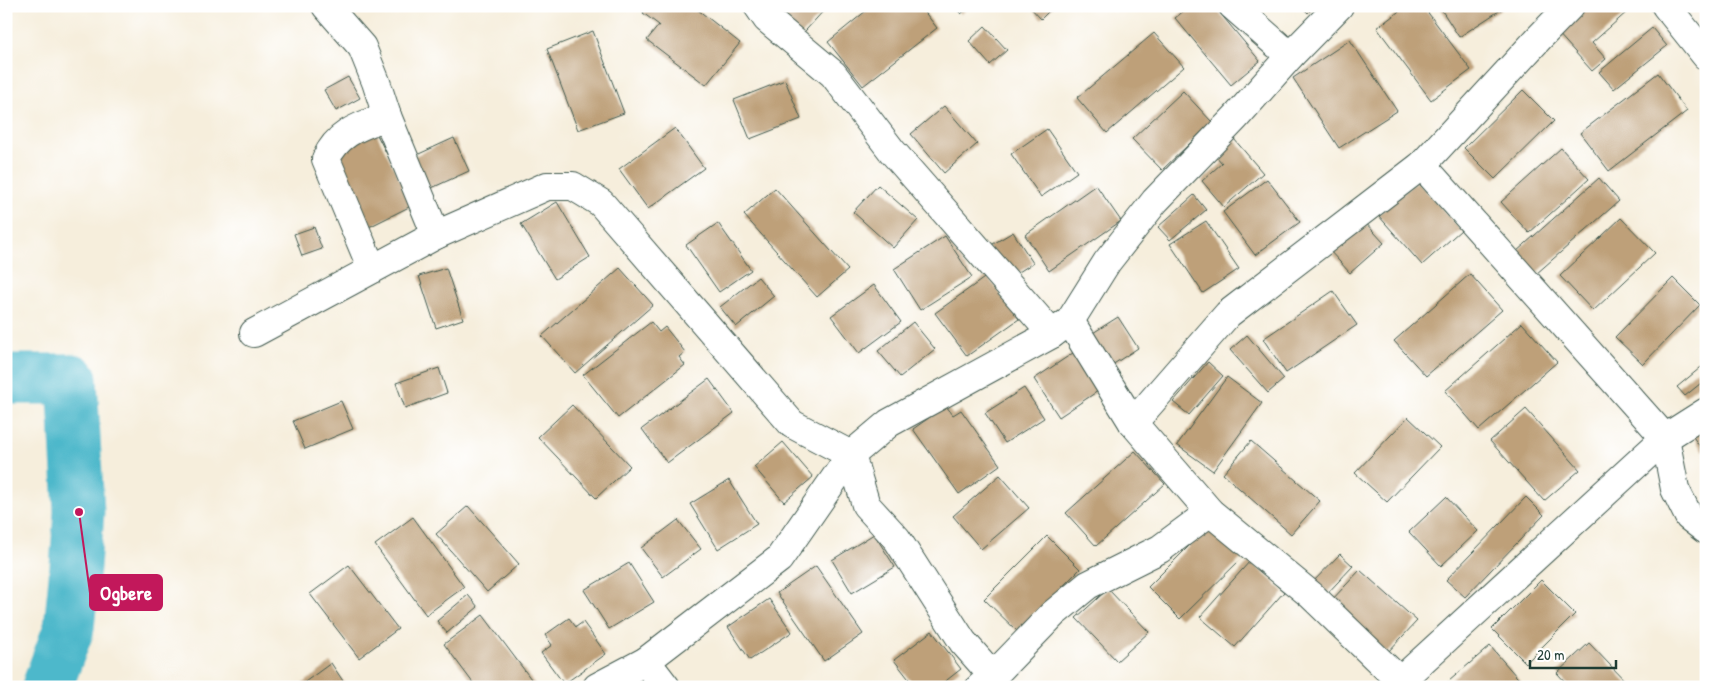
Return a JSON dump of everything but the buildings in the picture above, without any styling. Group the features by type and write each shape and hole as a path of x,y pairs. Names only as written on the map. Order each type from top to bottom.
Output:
{"street":[{"path":"326,6 362,47 387,116 436,235"},
{"path":"758,6 768,19 833,74 892,151 1061,328 1133,423 1210,512 1311,595 1398,684 1665,438 1706,412"},
{"path":"1234,6 1290,56"},
{"path":"597,687 646,661 779,559 851,455 889,422 1061,328 1107,262 1154,201 1236,118 1290,56 1339,6"},
{"path":"1133,423 1228,314 1422,165 1540,36 1570,6"},
{"path":"1666,6 1706,56"},
{"path":"372,269 326,159 332,146 353,129 387,116"},
{"path":"1422,165 1665,438 1675,489 1689,517 1706,530"},
{"path":"254,333 436,235 547,186 573,186 601,204 792,424 851,455 866,505 897,539 987,681 1053,614 1088,585 1160,549 1210,512"},
{"path":"646,661 666,687"}],"waterway":[{"path":"6,379 72,379 79,512 75,567 69,628 47,687"}],"place":[{"name":"Ogbere","path":"79,512"}]}
